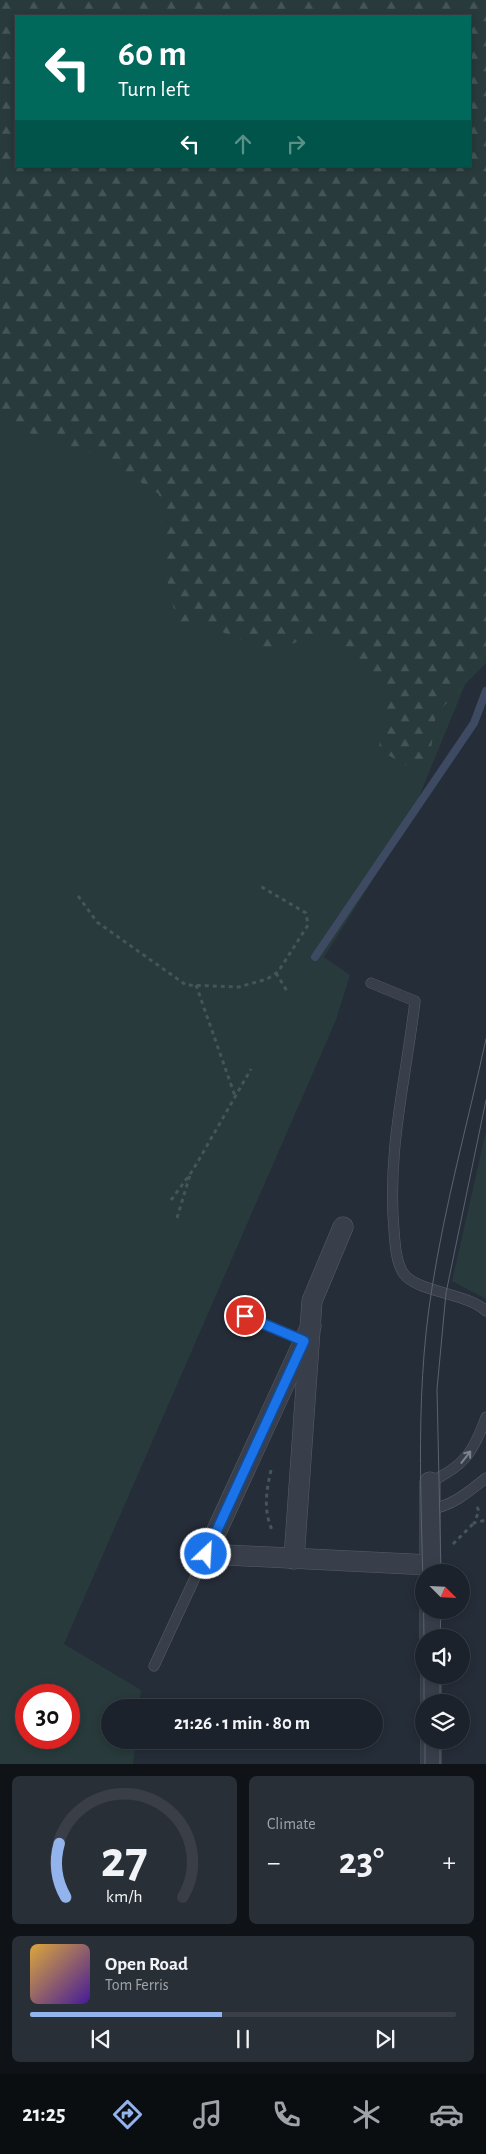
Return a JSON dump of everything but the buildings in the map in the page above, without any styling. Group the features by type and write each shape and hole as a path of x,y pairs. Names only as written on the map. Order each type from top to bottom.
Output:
{"street":[{"path":"294,1559 307,1333 312,1301 343,1227"},
{"path":"307,1333 206,1554 415,1568"},
{"path":"430,1482 430,1564"},
{"path":"431,1749 431,1764"}],"lane":[{"path":"371,984 414,1000 392,1160 395,1249 404,1275 418,1283 478,1304 486,1311"},
{"path":"245,1316 307,1333"},
{"path":"430,1482 450,1473 466,1458 479,1437 486,1417"},
{"path":"430,1509 440,1508 470,1491 486,1478"},
{"path":"154,1666 206,1554"}],"path":[{"path":"78,896 97,922 186,985 246,986 266,979 276,973 308,925 306,913 260,886"},
{"path":"276,973 288,991"},
{"path":"196,985 235,1096"},
{"path":"170,1200 191,1172 251,1069"},
{"path":"177,1218 191,1172"},
{"path":"470,1491 478,1511 474,1524 486,1520"}],"green space":[{"path":"0,0 486,0 469,675 407,826 324,957 350,975 336,1020 64,1644 141,1690 140,1699 101,1699 101,1749 135,1749 133,1764 0,1764"},
{"path":"0,0 486,0 486,663 436,714 427,777 379,750 384,689 321,633 270,652 215,629 177,622 166,576 159,494 98,455 0,424"},
{"path":"486,1131 486,1299 452,1281"}],"waterway":[{"path":"315,957 474,723 486,691"}],"tram line":[{"path":"424,1629 420,1464 426,1332 443,1225 486,1039"},
{"path":"441,1564 437,1389 446,1293 486,1100"},
{"path":"440,1629 441,1619"},
{"path":"424,1684 424,1694"},
{"path":"440,1684 440,1694"},
{"path":"425,1749 425,1764"},
{"path":"440,1749 440,1764"}],"route":[{"path":"206,1554 304,1341 245,1316"}]}
